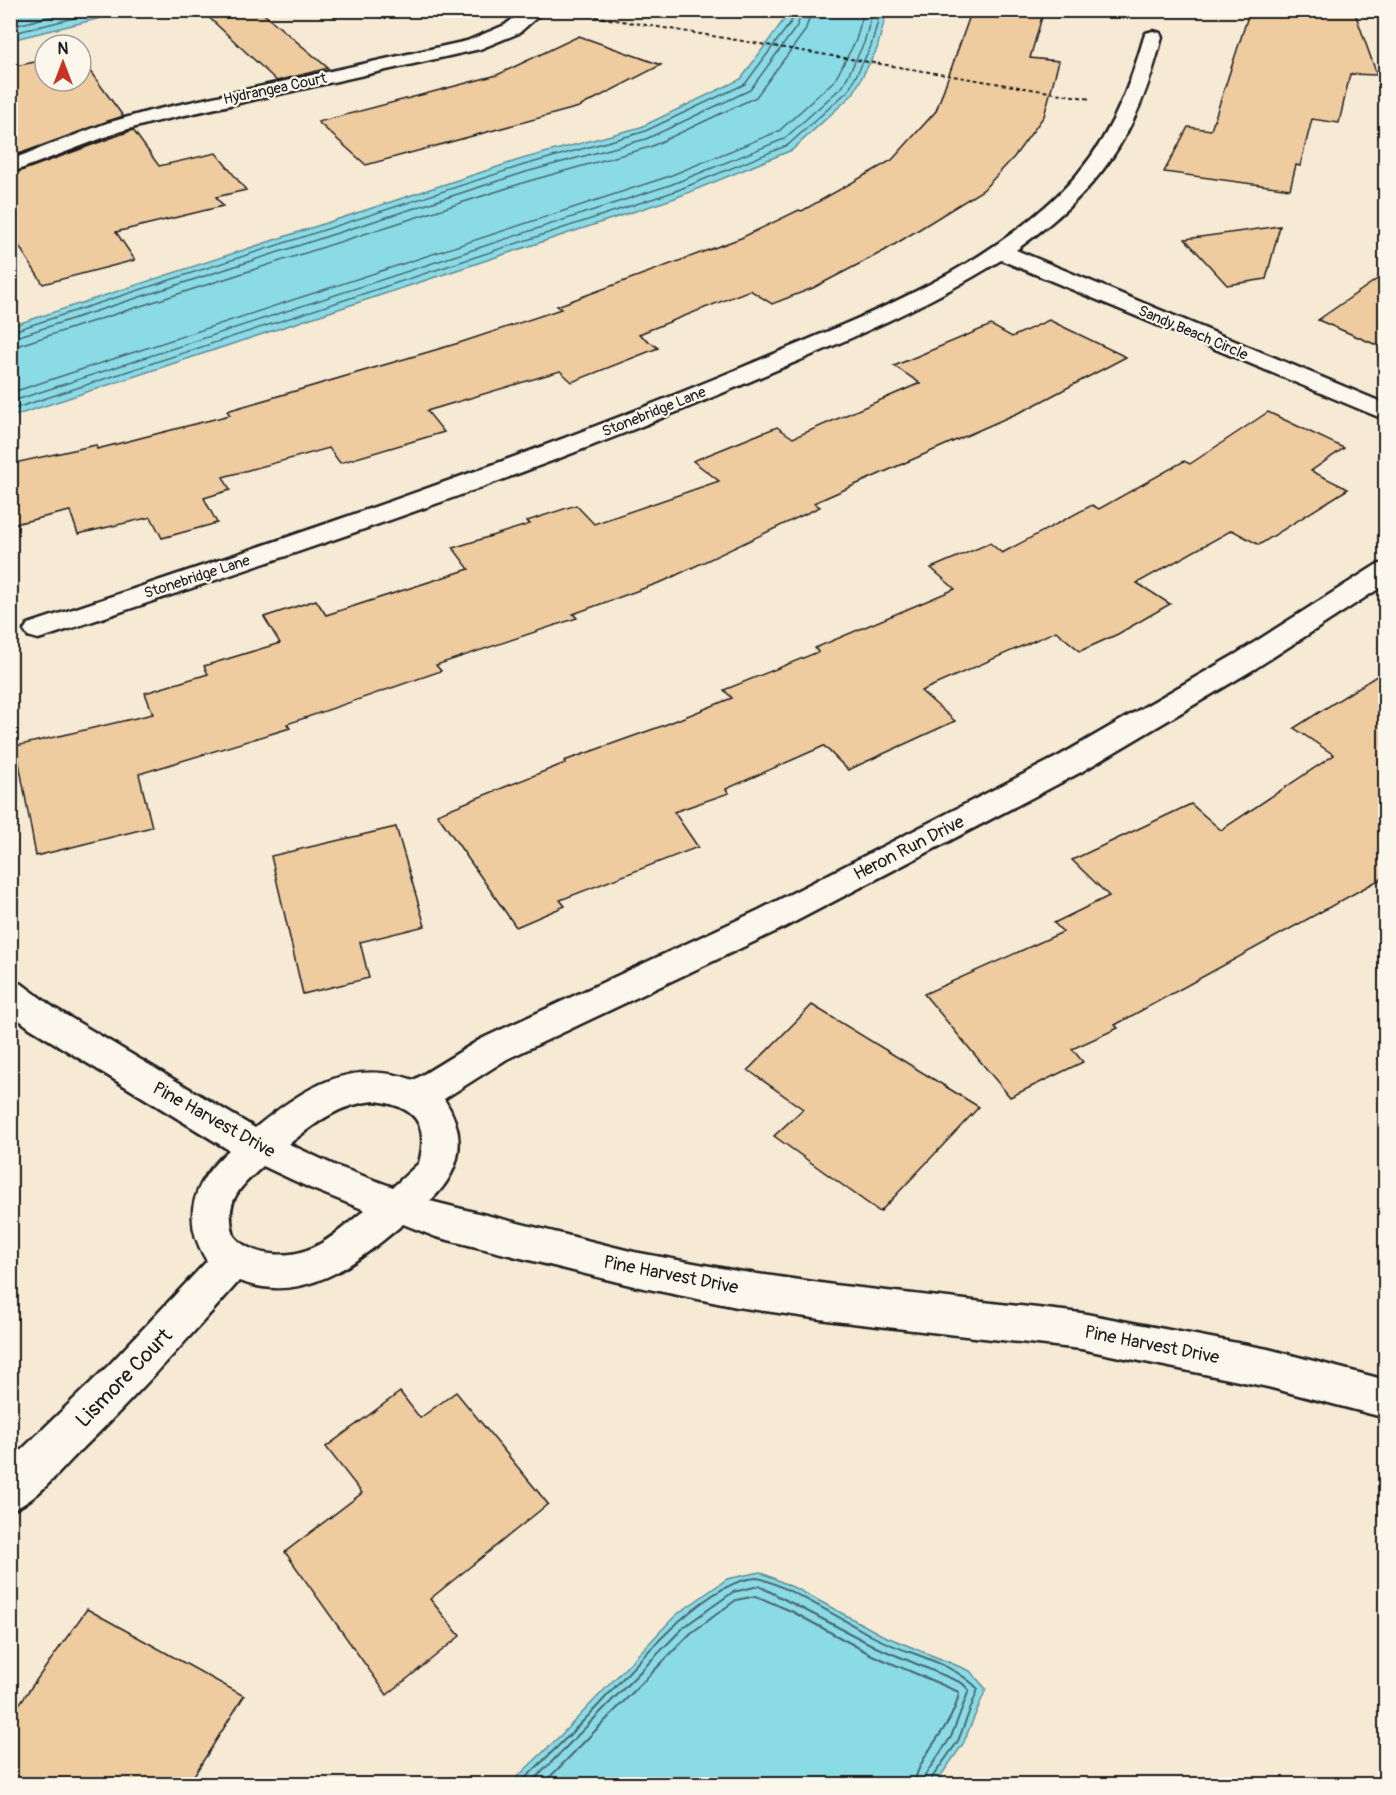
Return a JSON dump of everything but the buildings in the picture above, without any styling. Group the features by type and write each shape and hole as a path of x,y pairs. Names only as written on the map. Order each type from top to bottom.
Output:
{"street":[{"name":"Hydrangea Court","path":"10,167 114,127 150,117 473,45 512,29 536,10"},
{"name":"Stonebridge Lane","path":"38,630 364,521 609,431 723,385 906,304 1001,252 1066,199 1092,172 1111,146 1133,106 1153,38"},
{"name":"Sandy Beach Circle","path":"1001,252 1386,413"},
{"name":"Heron Run Drive","path":"417,1097 494,1049 771,919 1070,764 1246,661 1386,571"},
{"name":"Pine Harvest Drive","path":"10,994 42,1018 236,1136 323,1177 436,1220 657,1274 737,1289 834,1303 1081,1331 1268,1368 1386,1399"},
{"path":"375,1086 397,1088 417,1097 432,1109 441,1132 440,1155 432,1174 325,1261 304,1268 279,1271 254,1270 232,1261 219,1249 211,1228 211,1210 216,1191 228,1176 302,1112 336,1093 375,1086"},
{"name":"Lismore Court","path":"10,1490 62,1442 141,1362 232,1261"}],"path":[{"path":"571,12 1133,106"}],"water":[{"path":"11,10 130,10 33,33 11,40"},
{"path":"790,11 887,11 877,49 853,94 792,150 675,198 11,417 11,326 522,159 641,127 741,79"},
{"path":"760,1572 801,1591 882,1635 970,1671 986,1689 963,1744 935,1784 510,1784 561,1735 676,1615 727,1579"}]}
